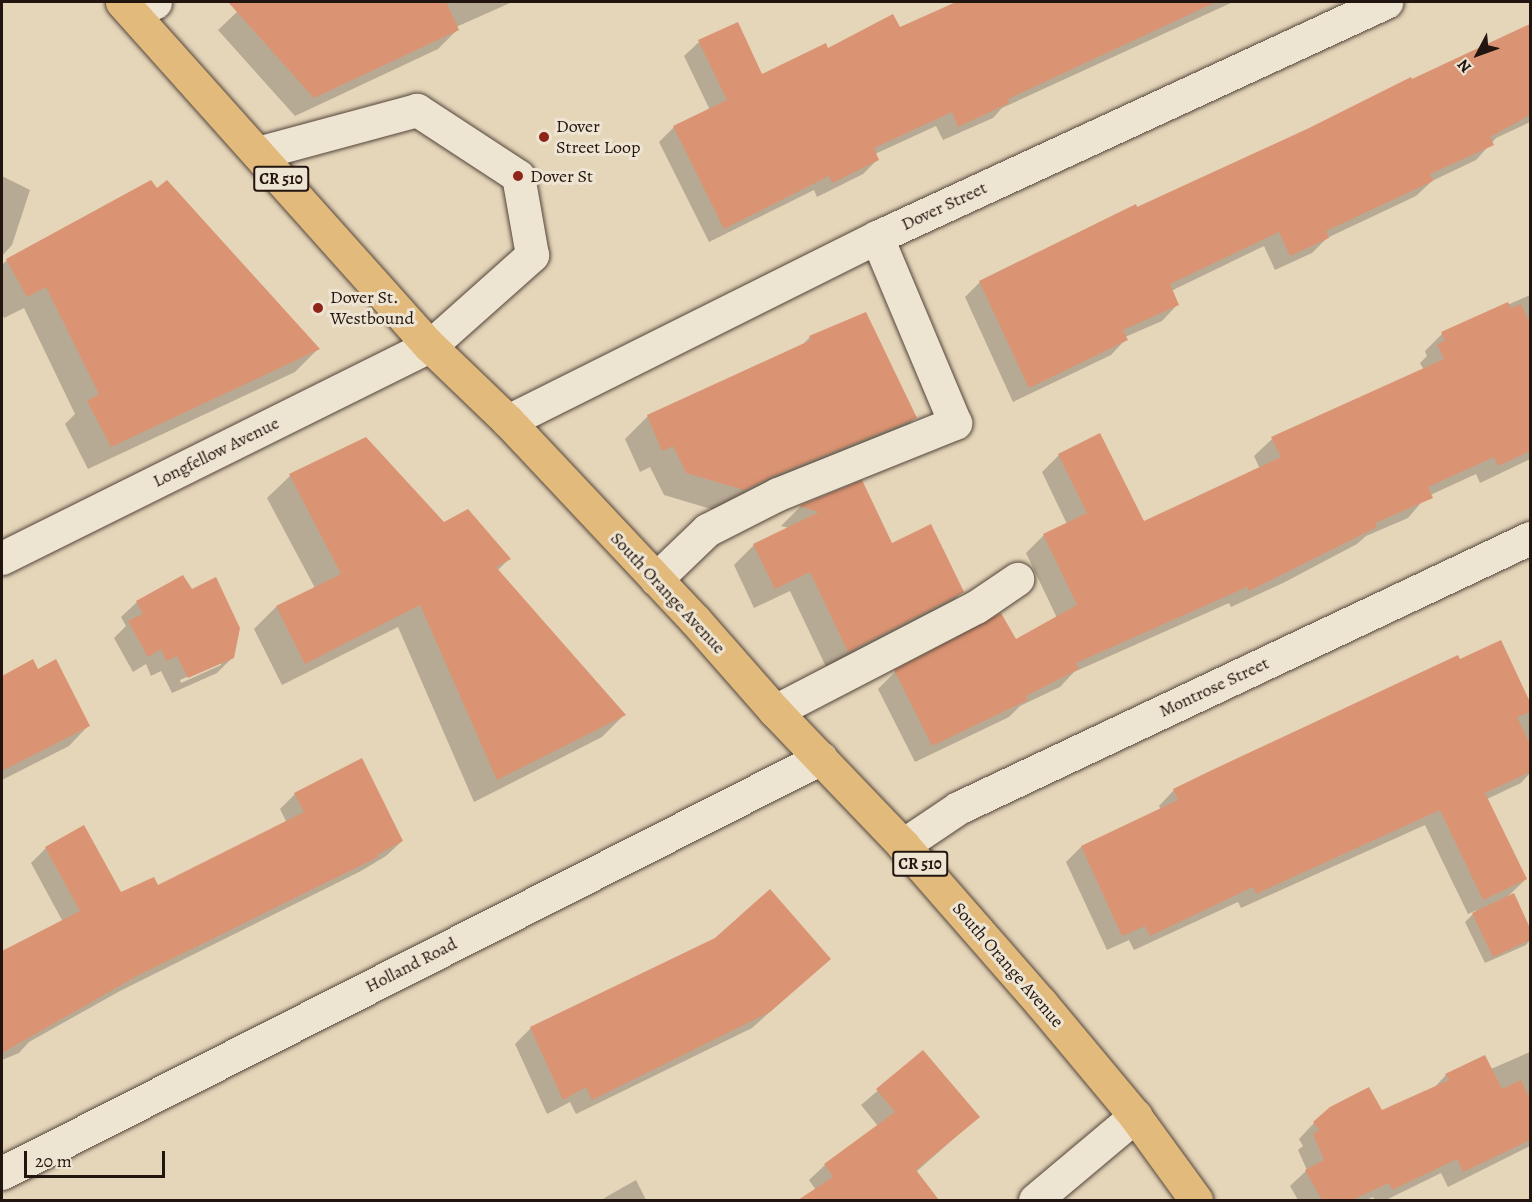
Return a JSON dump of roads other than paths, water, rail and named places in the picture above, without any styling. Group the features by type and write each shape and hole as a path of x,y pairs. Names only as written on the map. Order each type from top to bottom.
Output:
{"main road":[{"name":"South Orange Avenue","path":"137,5 258,153 430,346 508,421 695,620 774,711 903,845 1136,1116 1196,1200"}],"street":[{"name":"Dover Street","path":"508,421 877,237 1386,2"},
{"path":"258,153 417,110 518,176 532,255 430,346"},
{"path":"656,579 707,530 778,494 955,423 877,237"},
{"name":"Longfellow Avenue","path":"2,558 430,346"},
{"name":"Montrose Street","path":"903,845 958,808 1530,538"},
{"path":"774,711 976,607 1017,579"},
{"name":"Holland Road","path":"2,1173 821,758"},
{"path":"1035,1200 1136,1116"}],"place":[{"name":"Dover Street Loop","path":"544,137"},
{"name":"Dover St","path":"518,176"},
{"name":"Dover St. Westbound","path":"318,308"}]}
